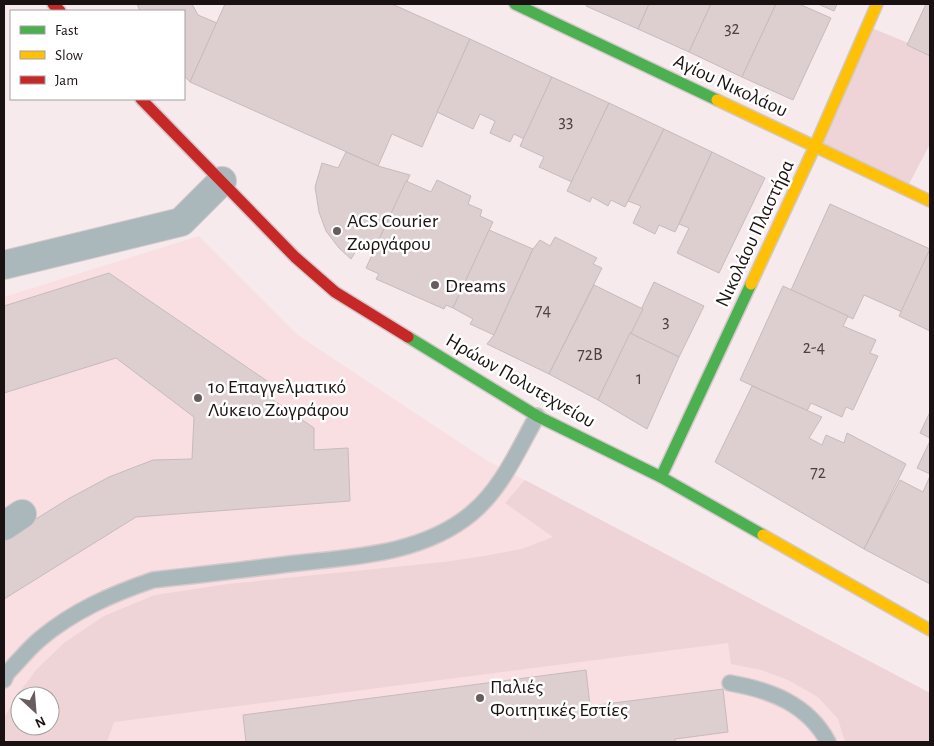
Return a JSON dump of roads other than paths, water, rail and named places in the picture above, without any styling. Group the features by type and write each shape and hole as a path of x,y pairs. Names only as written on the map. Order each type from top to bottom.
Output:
{"street":[{"name":"Αγίου Νικολάου","path":"515,4 930,201"},
{"name":"Νικολάου Πλαστήρα","path":"661,477 815,146 877,4"},
{"name":"Ηρώων Πολυτεχνείου","path":"141,100 295,257 335,292 537,416 661,477 930,630"},
{"path":"4,265 181,222 222,181"}],"lane":[{"path":"5,674 40,639 66,620 93,604 121,591 153,580 368,555 413,544 435,536 454,526 488,497 504,475 537,416"},
{"path":"730,683 776,695 795,705 811,718 828,742"}],"place":[{"name":"ACS Courier Ζωργάφου","path":"337,231"},
{"name":"Dreams","path":"435,285"},
{"name":"1ο Επαγγελματικό Λύκειο Ζωγράφου","path":"198,398"},
{"name":"Παλιές Φοιτητικές Εστίες","path":"480,698"}]}
